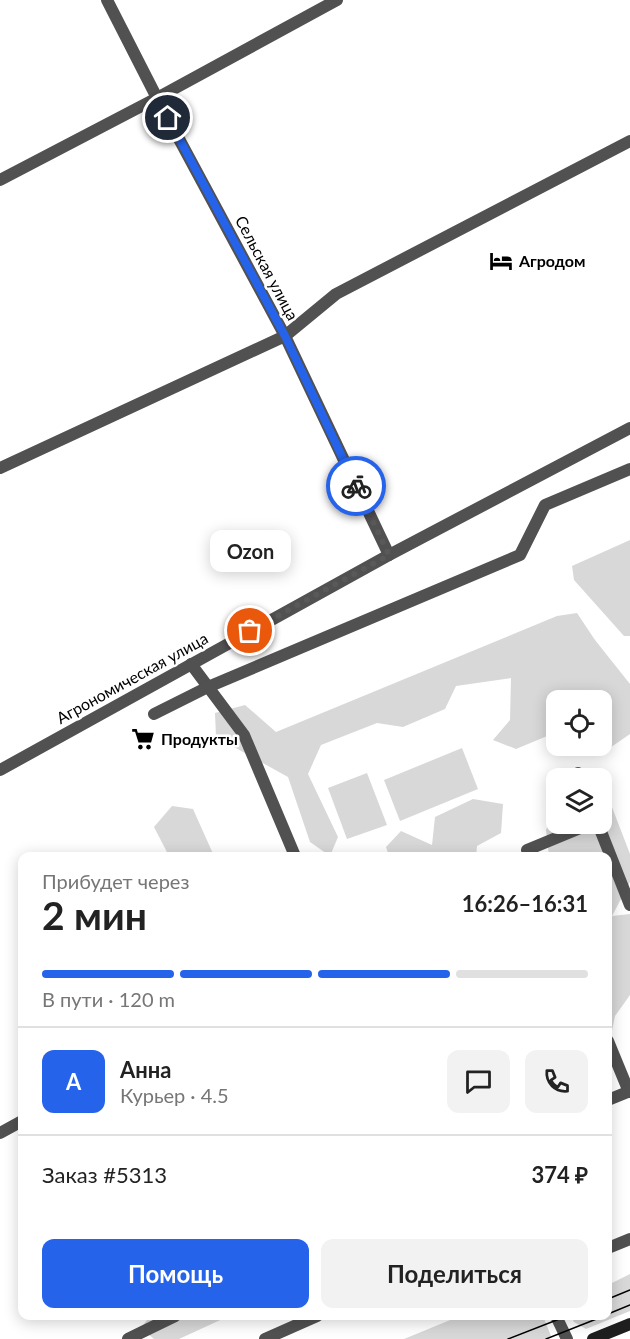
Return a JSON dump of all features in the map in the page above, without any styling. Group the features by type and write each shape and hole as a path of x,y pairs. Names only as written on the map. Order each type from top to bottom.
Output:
{"main road":[{"path":"593,1339 630,1324"}],"street":[{"name":"Сельская улица","path":"107,0 285,336 389,555"},
{"path":"0,180 337,0"},
{"path":"0,468 285,336 336,294 630,141"},
{"name":"Агрономическая улица","path":"0,770 389,555 630,428"},
{"path":"154,714 208,687 520,555 545,505 630,469"},
{"path":"191,664 244,735 293,852"},
{"path":"528,852 527,850 566,834"},
{"path":"602,834 609,852"},
{"path":"612,859 630,905"},
{"path":"612,1051 629,1091 612,1098"},
{"path":"0,1133 18,1123"},
{"path":"612,1246 630,1239"},
{"path":"128,1339 166,1320"},
{"path":"265,1339 308,1320"},
{"path":"558,1320 567,1339"}],"shaded area":[{"path":"630,540 630,636 624,636 574,580 572,566"},
{"path":"577,613 630,684 630,734 612,746 612,690 546,690 546,736 516,749 493,740 510,720 511,678 456,686 445,709 403,727 377,723 321,745 308,774 338,837 332,852 324,852 310,842 288,777 216,737 215,713 245,705 276,732 557,616"},
{"path":"462,748 478,789 400,821 384,780"},
{"path":"367,773 387,825 347,839 328,788"},
{"path":"473,799 503,804 501,833 477,846 476,852 388,852 386,847 401,831 432,845 435,817"},
{"path":"172,806 193,809 212,852 167,852 154,827"},
{"path":"612,807 630,854 630,882 612,916 612,852 549,852 546,834 612,834"},
{"path":"630,914 630,995 615,1016 612,1031 612,916"},
{"path":"630,1274 630,1311 612,1318 612,1283"},
{"path":"147,1320 220,1320 179,1339 154,1339 141,1328"},
{"path":"450,1320 545,1320 551,1336 545,1339 404,1339"},
{"path":"573,1320 608,1320 586,1329"}],"tram line":[{"path":"612,1297 630,1290"},
{"path":"612,1312 630,1305"},
{"path":"508,1339 557,1320"},
{"path":"546,1339 594,1320"}],"way so far":[{"path":"250,631 389,555 356,486"}],"place":[{"name":"Агродом","path":"501,261"},
{"name":"Ozon","path":"250,631"},
{"name":"Продукты","path":"143,739"}],"route":[{"path":"168,118 285,336 356,486"}]}
